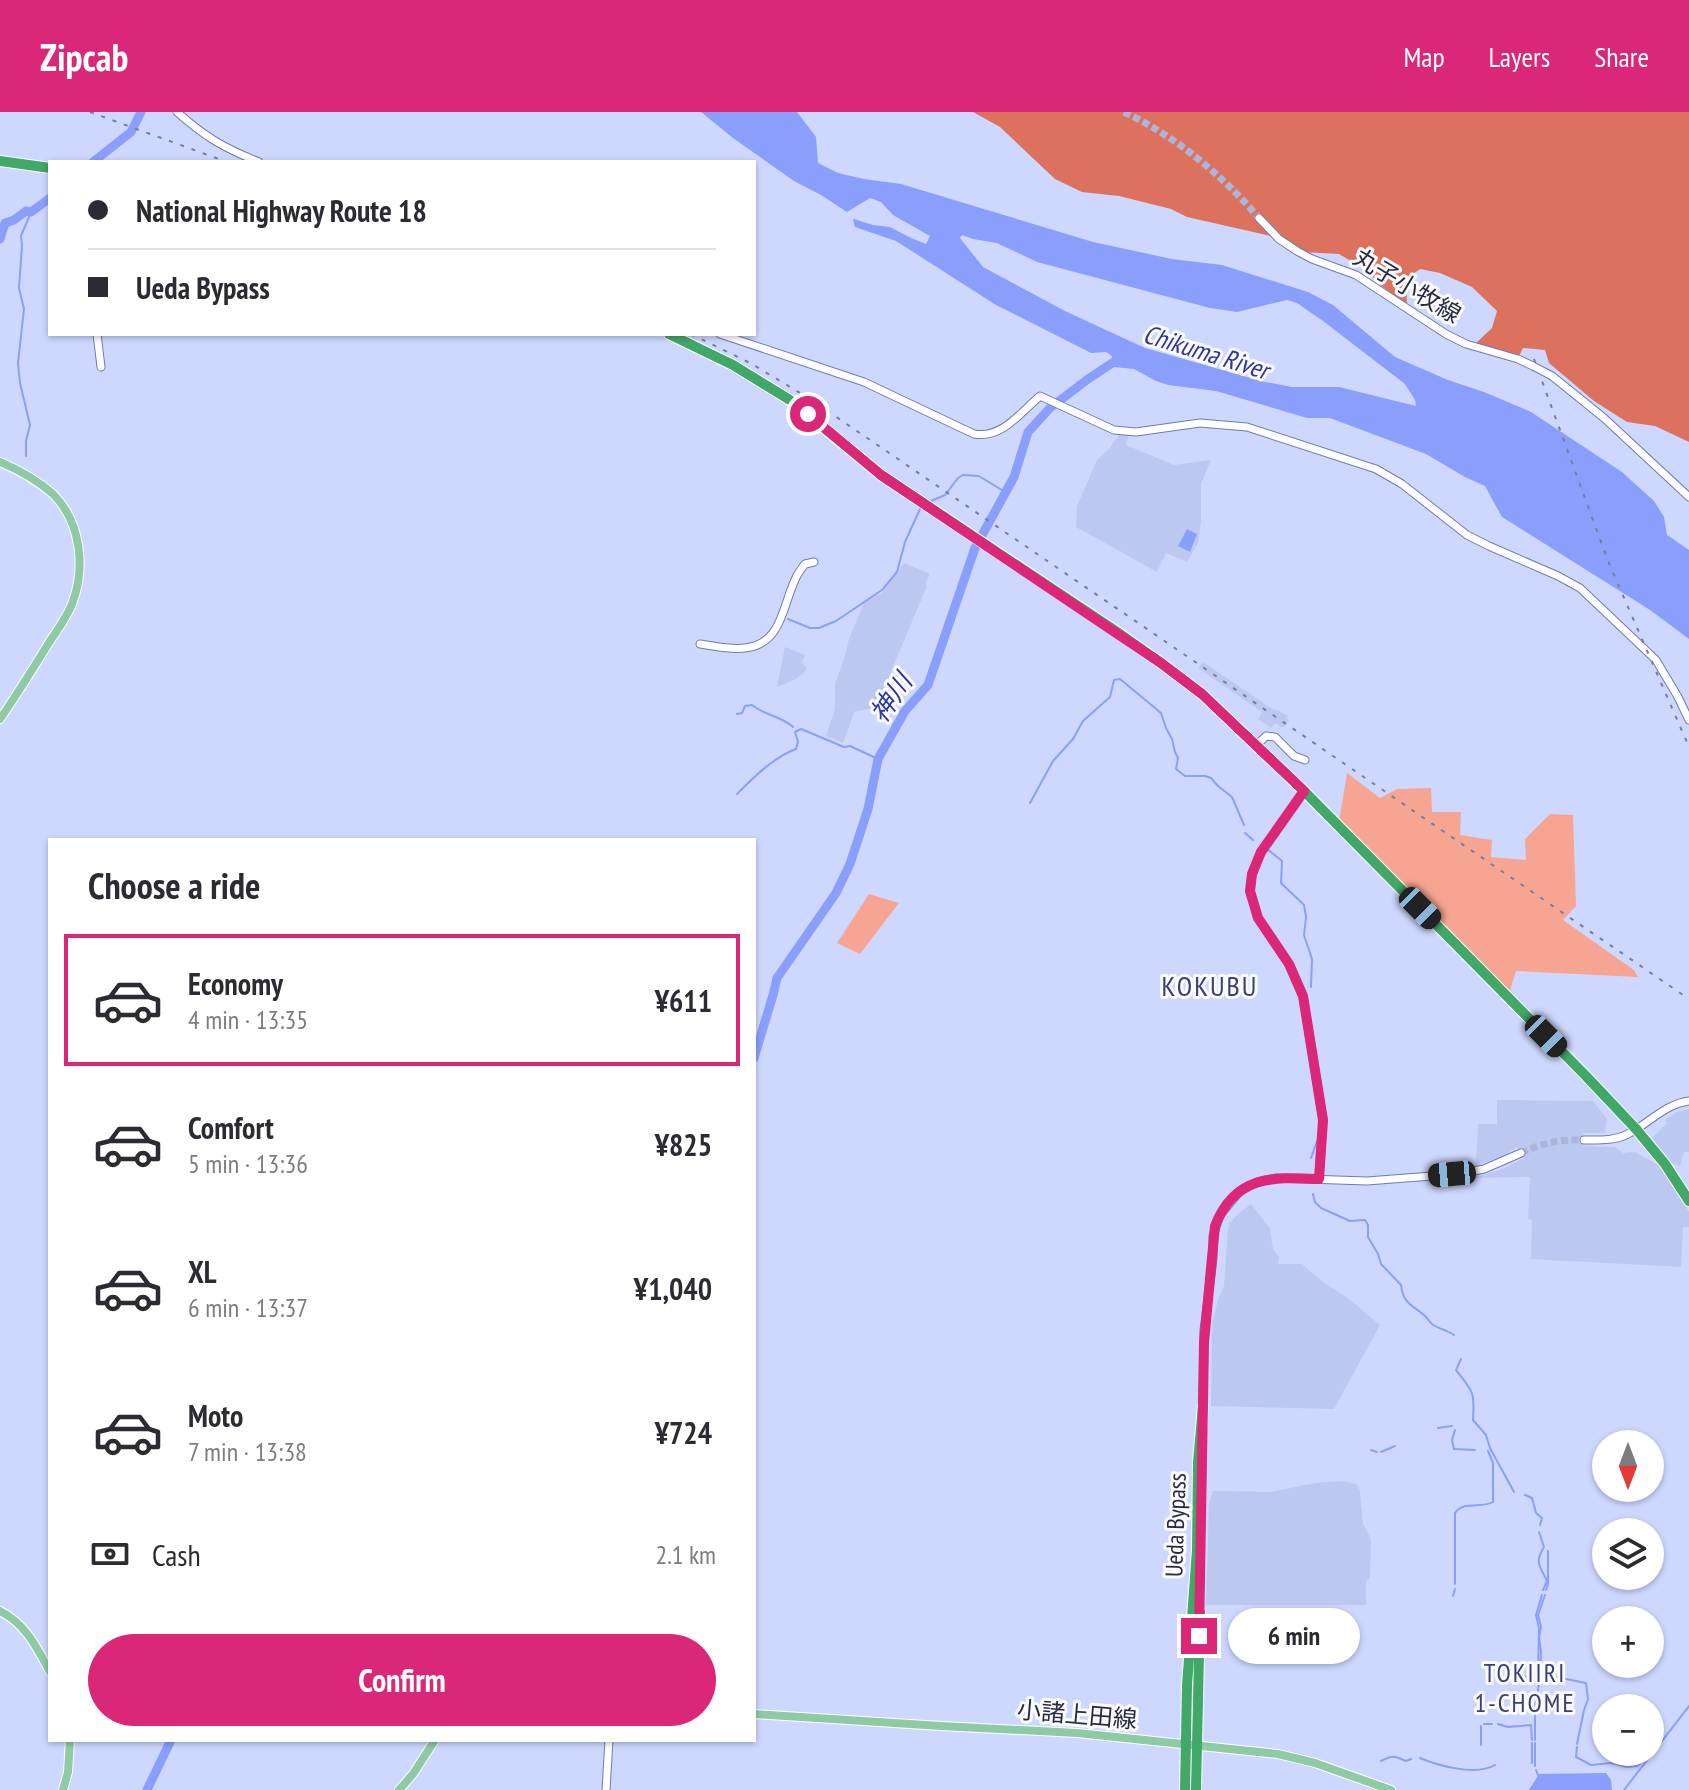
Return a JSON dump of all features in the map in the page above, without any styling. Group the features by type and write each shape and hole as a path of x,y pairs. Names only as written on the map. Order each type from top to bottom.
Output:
{"highway":[{"path":"0,161 48,168"},
{"path":"673,336 719,357 790,400 881,475 1161,663 1202,694 1304,791 1636,1129 1665,1164 1689,1201"},
{"name":"Ueda Bypass","path":"1196,1790 1192,1745 1203,1406"},
{"name":"Ueda Bypass","path":"1185,1790 1192,1745"}],"main road":[{"path":"0,462 21,471 54,495 71,522 81,562 80,580 72,605 0,719"},
{"path":"0,1611 29,1635 48,1668"},
{"name":"小諸上田線","path":"756,1714 1111,1736 1290,1756 1391,1790"},
{"path":"63,1790 67,1779 70,1742"},
{"path":"399,1790 434,1742"}],"street":[{"path":"177,112 226,149 254,160"},
{"name":"丸子小牧線","path":"1259,218 1279,239 1297,251 1356,275 1446,334 1466,344 1518,359 1552,376 1604,418 1689,497"},
{"path":"97,336 101,367"},
{"path":"726,336 864,382 974,434 984,435 1003,428 1040,396 1114,430 1136,432 1200,423 1247,427 1360,463 1390,476 1467,535 1580,588 1656,660 1689,720"},
{"path":"700,644 744,648 769,639 780,625 795,580 805,564 814,562"},
{"path":"1257,745 1266,736 1275,737 1294,756 1305,760"},
{"path":"1304,791 1261,852 1252,874 1250,891 1258,918 1289,964 1303,996 1323,1120 1319,1179"},
{"path":"1584,1140 1608,1140 1626,1135 1676,1104 1689,1101"},
{"path":"1203,1406 1204,1330 1213,1236 1220,1215 1240,1191 1257,1182 1276,1178 1367,1181 1458,1174 1498,1164 1521,1153"},
{"path":"606,1790 609,1742"}],"shaded area":[{"path":"973,112 1689,112 1689,442 1655,426 1627,422 1594,401 1549,363 1545,350 1523,348 1519,356 1475,344 1492,328 1497,311 1472,287 1440,273 1420,269 1406,279 1407,305 1363,268 1339,254 1302,252 1271,236 1187,217 1171,209 1119,196 1082,192 1055,179 1000,127"},
{"path":"1119,434 1129,434 1126,445 1174,465 1211,460 1201,484 1198,543 1187,562 1166,553 1157,572 1076,527 1077,506 1097,460"},
{"path":"904,563 930,574 925,584 927,586 875,709 854,712 843,743 826,736 835,709 835,684 849,639 865,601 882,593"},
{"path":"785,647 805,655 802,662 806,668 794,680 777,687"},
{"path":"1203,662 1274,710 1288,716 1284,727 1275,723 1271,728 1258,719 1262,712 1198,668"},
{"path":"1347,773 1380,798 1397,789 1431,788 1432,812 1461,812 1460,835 1492,840 1491,857 1526,860 1525,839 1550,814 1573,815 1576,906 1563,920 1634,970 1638,977 1516,971 1508,997 1338,828"},
{"path":"869,894 899,903 860,954 837,943"},
{"path":"1497,1100 1593,1101 1607,1119 1605,1133 1583,1133 1583,1146 1615,1147 1623,1153 1635,1152 1660,1166 1689,1212 1689,1227 1683,1227 1681,1267 1531,1259 1532,1220 1528,1219 1530,1177 1472,1178 1500,1170 1524,1158 1517,1147 1502,1157 1476,1165 1478,1124 1497,1124"},
{"path":"1689,1109 1689,1152 1684,1152 1680,1166 1671,1163 1652,1138 1667,1123 1665,1120"},
{"path":"1251,1204 1270,1229 1273,1249 1279,1257 1278,1264 1302,1264 1380,1325 1334,1409 1211,1406 1212,1326 1224,1286 1228,1229 1238,1214"},
{"path":"1341,1481 1357,1484 1363,1524 1371,1539 1366,1605 1206,1605 1209,1504 1213,1491 1271,1492"}],"water":[{"path":"701,112 797,112 816,137 818,163 838,173 901,184 1093,242 1172,259 1222,265 1308,292 1333,305 1395,357 1531,412 1622,472 1654,501 1664,517 1667,535 1689,550 1689,639 1650,610 1502,517 1485,486 1426,454 1330,418 1307,418 1216,391 1168,385 1134,369 1114,367 1112,356 1106,352 1091,353 996,305 896,241 855,227 854,219 890,227 926,244 930,236 893,215 881,202 870,198 847,212 794,181","holes":["962,235 997,243 1037,262 1210,308 1237,312 1287,300 1297,303 1405,384 1416,406 1339,387 1292,387 1261,381 1145,348 1065,311 983,267 960,238"]},
{"path":"1187,529 1197,534 1190,552 1178,546"},
{"path":"1606,1773 1612,1790 1529,1790 1539,1774"}],"waterway":[{"path":"96,160 131,132 141,112"},
{"path":"0,239 5,223 26,211 31,212 48,199"},
{"path":"26,456 30,425 18,363 24,309 19,288 21,236 31,212"},
{"name":"神川","path":"756,1051 777,978 836,893 850,864 868,809 878,759 905,711 928,685 975,548 1014,477 1028,432 1050,408 1123,356"},
{"path":"931,501 945,495 963,475 979,476 1005,492"},
{"path":"788,619 810,628 819,628 836,621 882,590 897,572 905,542 920,509"},
{"path":"1030,803 1053,761 1073,739 1083,721 1110,697 1114,680 1120,679 1161,713 1178,758 1176,769 1185,776 1211,778 1232,797 1244,825"},
{"path":"737,714 742,713 745,706 752,705 793,727"},
{"path":"737,794 772,762 796,749 798,742 795,732 801,729 878,759"},
{"path":"1245,833 1253,840"},
{"path":"1266,848 1282,861 1281,883 1304,905 1304,935 1312,959 1311,987"},
{"path":"1311,1158 1317,1141"},
{"path":"1316,1163 1316,1170"},
{"path":"1313,1194 1321,1208 1350,1221 1365,1220 1368,1237 1381,1264 1401,1285 1406,1300 1431,1324 1454,1335"},
{"path":"1461,1359 1456,1370 1472,1392 1473,1420 1486,1435 1514,1492"},
{"path":"1438,1428 1452,1426"},
{"path":"1455,1430 1452,1440 1454,1449 1475,1450"},
{"path":"1381,1452 1395,1446"},
{"path":"1371,1450 1377,1452"},
{"path":"1455,1584 1455,1513 1463,1507 1493,1502 1493,1463 1488,1451"},
{"path":"1525,1495 1532,1498 1536,1513 1542,1518 1540,1525"},
{"path":"1539,1532 1544,1547 1539,1564 1547,1581 1543,1590"},
{"path":"1546,1590 1548,1551"},
{"path":"1453,1596 1455,1589"},
{"path":"1538,1674 1539,1628 1536,1615 1542,1595"},
{"path":"1535,1740 1541,1651 1538,1615 1545,1595"},
{"path":"1518,1676 1535,1677"},
{"path":"1542,1677 1586,1683 1588,1699 1577,1744"},
{"path":"1624,1790 1689,1706"},
{"path":"1484,1724 1492,1724"},
{"path":"1498,1724 1508,1727 1531,1725 1532,1740"},
{"path":"1481,1726 1481,1745"},
{"name":"神川","path":"147,1790 170,1742"},
{"path":"1532,1743 1532,1763"},
{"path":"1535,1743 1535,1766"},
{"path":"1577,1747 1576,1757 1592,1765"},
{"path":"1381,1761 1394,1757 1406,1761 1411,1759"},
{"path":"1420,1758 1468,1770 1495,1765"},
{"path":"1623,1766 1637,1766"},
{"path":"1536,1770 1538,1775"}],"tunnel":[{"path":"1124,112 1197,158 1259,218"},
{"path":"1521,1153 1552,1142 1584,1140"}],"railway":[{"path":"90,112 222,160"},
{"path":"695,336 752,364 810,399 1689,999"},
{"path":"1534,359 1608,561 1689,747"}],"district":[{"name":"KOKUBU","path":"1210,986"},
{"name":"TOKIIRI 1-CHOME","path":"1525,1688"}],"route":[{"path":"808,414 881,475 1161,663 1202,694 1304,791 1261,852 1252,874 1250,891 1258,918 1289,964 1303,996 1324,1128 1319,1179 1276,1178 1257,1182 1232,1199 1215,1226 1204,1330 1199,1636"}],"water label":[{"name":"Chikuma River","path":"1206,352"}]}
